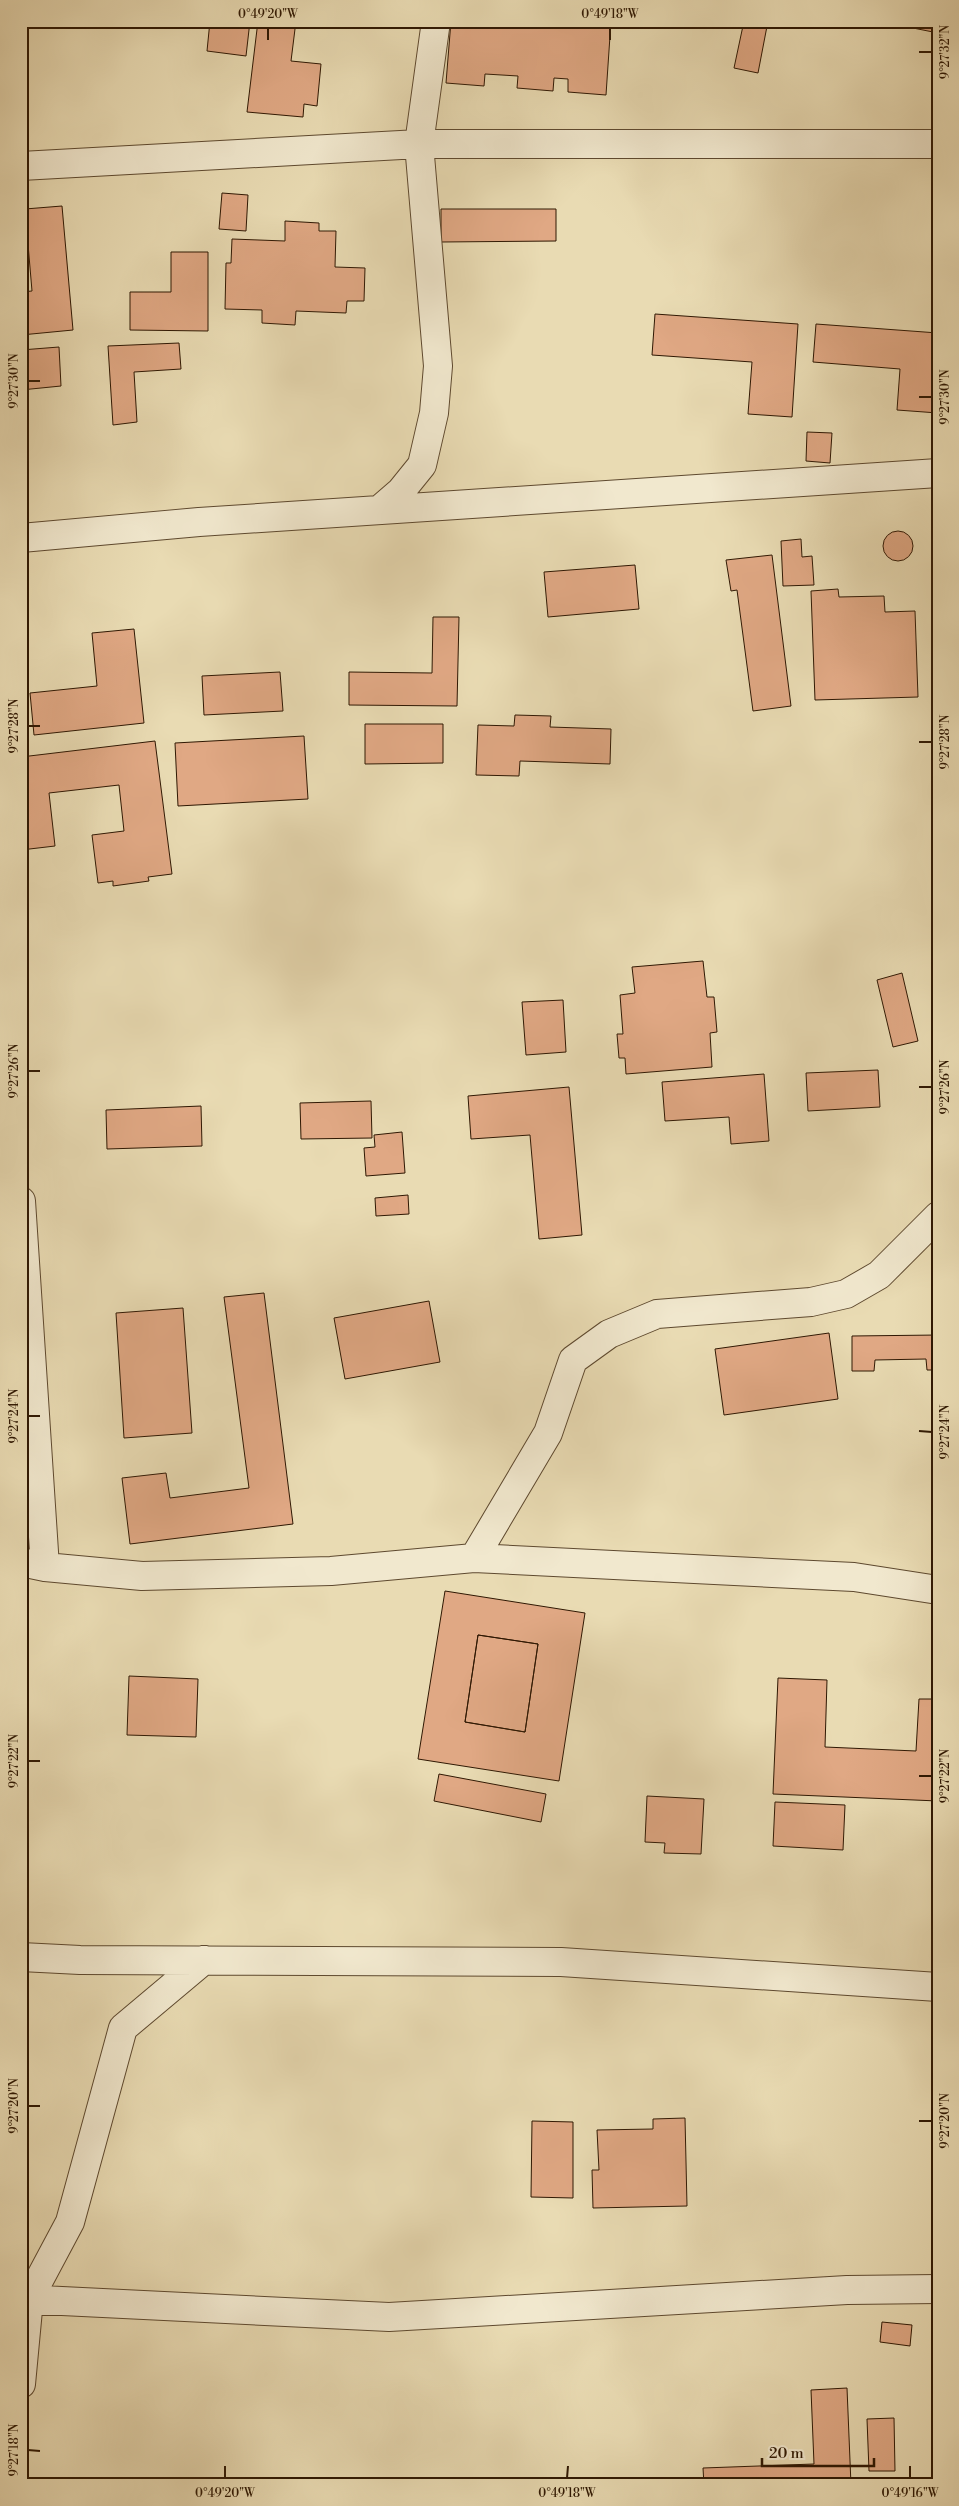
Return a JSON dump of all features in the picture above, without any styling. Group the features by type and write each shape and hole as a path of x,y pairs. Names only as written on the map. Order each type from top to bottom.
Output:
{"street":[{"path":"378,510 401,491 422,465 434,413 438,366 419,144 436,21"},
{"path":"21,166 419,144 938,144"},
{"path":"21,538 199,522 938,473"},
{"path":"21,1201 33,1564 142,1576 331,1570 474,1558 854,1577 938,1590"},
{"path":"474,1558 548,1433 573,1360 609,1334 657,1314 811,1302 846,1294 879,1275 938,1216"},
{"path":"21,1957 80,1960 561,1962 938,1987"},
{"path":"21,2384 25,2299 70,2222 123,2028 204,1960"},
{"path":"25,2299 390,2317 847,2290 938,2289"}],"building":[{"path":"210,21 250,21 246,56 207,51"},
{"path":"258,21 296,21 291,61 321,64 317,106 304,104 303,117 247,112"},
{"path":"451,21 611,21 606,95 568,92 568,79 554,78 553,91 517,88 518,76 485,74 484,86 446,83"},
{"path":"744,21 768,21 758,73 734,68"},
{"path":"915,21 938,21 938,33 913,28"},
{"path":"222,193 248,195 246,231 219,229"},
{"path":"62,206 73,330 21,335 21,292 32,291 25,209"},
{"path":"441,209 556,209 556,241 441,242"},
{"path":"285,221 319,223 319,231 336,231 335,267 365,268 364,301 347,301 346,313 296,311 295,325 262,323 262,310 225,309 226,263 231,263 232,239 285,241"},
{"path":"171,252 208,252 208,331 130,330 130,292 171,292"},
{"path":"655,314 798,324 792,417 748,414 752,362 652,355"},
{"path":"816,324 938,333 938,413 897,410 900,369 813,362"},
{"path":"179,343 181,369 134,372 137,422 113,425 108,346"},
{"path":"59,347 61,386 21,390 21,350"},
{"path":"807,432 832,433 830,463 806,461"},
{"path":"898,531 908,536 913,546 908,556 898,561 888,556 883,546 888,536"},
{"path":"801,539 802,557 812,556 814,585 783,586 781,541"},
{"path":"772,555 791,706 753,711 737,590 731,591 726,560"},
{"path":"635,565 639,609 548,617 544,572"},
{"path":"838,589 839,597 884,596 885,612 915,611 918,697 815,700 811,591"},
{"path":"433,617 459,617 457,706 349,705 349,672 432,673"},
{"path":"134,629 144,723 34,735 30,693 97,686 92,633"},
{"path":"280,672 283,711 204,715 202,676"},
{"path":"515,715 551,716 550,727 611,729 610,764 520,761 519,776 476,775 478,725 514,726"},
{"path":"365,724 443,724 443,763 365,764"},
{"path":"304,736 308,799 178,806 175,743"},
{"path":"155,741 172,874 148,877 149,881 113,886 113,881 98,883 92,835 124,831 119,785 49,793 55,846 21,850 21,757"},
{"path":"703,961 707,997 714,997 717,1032 710,1033 712,1067 626,1074 625,1058 619,1058 617,1034 623,1034 620,995 635,993 632,967"},
{"path":"902,973 918,1041 893,1047 877,980"},
{"path":"563,1000 566,1052 526,1055 522,1002"},
{"path":"878,1070 880,1107 808,1111 806,1073"},
{"path":"764,1074 769,1141 731,1144 729,1117 665,1121 662,1082"},
{"path":"569,1087 582,1235 539,1239 530,1135 471,1139 468,1096"},
{"path":"371,1101 372,1138 301,1139 300,1103"},
{"path":"201,1106 202,1146 107,1149 106,1110"},
{"path":"402,1132 405,1173 366,1176 364,1148 375,1147 374,1135"},
{"path":"408,1195 409,1214 376,1216 375,1198"},
{"path":"264,1293 293,1524 130,1544 122,1478 166,1473 170,1498 249,1488 224,1297"},
{"path":"429,1301 440,1362 345,1379 334,1318"},
{"path":"183,1308 192,1433 124,1438 116,1313"},
{"path":"829,1333 838,1399 724,1415 715,1349"},
{"path":"938,1335 938,1370 927,1370 926,1359 875,1360 874,1371 852,1371 852,1336"},
{"path":"445,1591 585,1613 559,1781 418,1759","holes":["478,1635 538,1644 525,1732 465,1722"]},
{"path":"478,1635 538,1644 525,1732 465,1722"},
{"path":"129,1676 198,1679 196,1737 127,1735"},
{"path":"778,1678 827,1680 825,1747 916,1751 919,1699 938,1699 938,1801 773,1794"},
{"path":"439,1774 546,1794 541,1822 434,1801"},
{"path":"647,1796 704,1799 701,1854 664,1853 665,1843 645,1842"},
{"path":"775,1802 845,1805 843,1850 773,1846"},
{"path":"685,2118 687,2206 593,2208 592,2170 599,2170 597,2130 653,2129 653,2119"},
{"path":"532,2121 573,2122 573,2198 531,2197"},
{"path":"882,2322 912,2325 910,2346 880,2342"},
{"path":"847,2388 851,2485 704,2485 703,2468 814,2464 811,2390"},
{"path":"894,2418 895,2471 869,2471 867,2419"}]}
